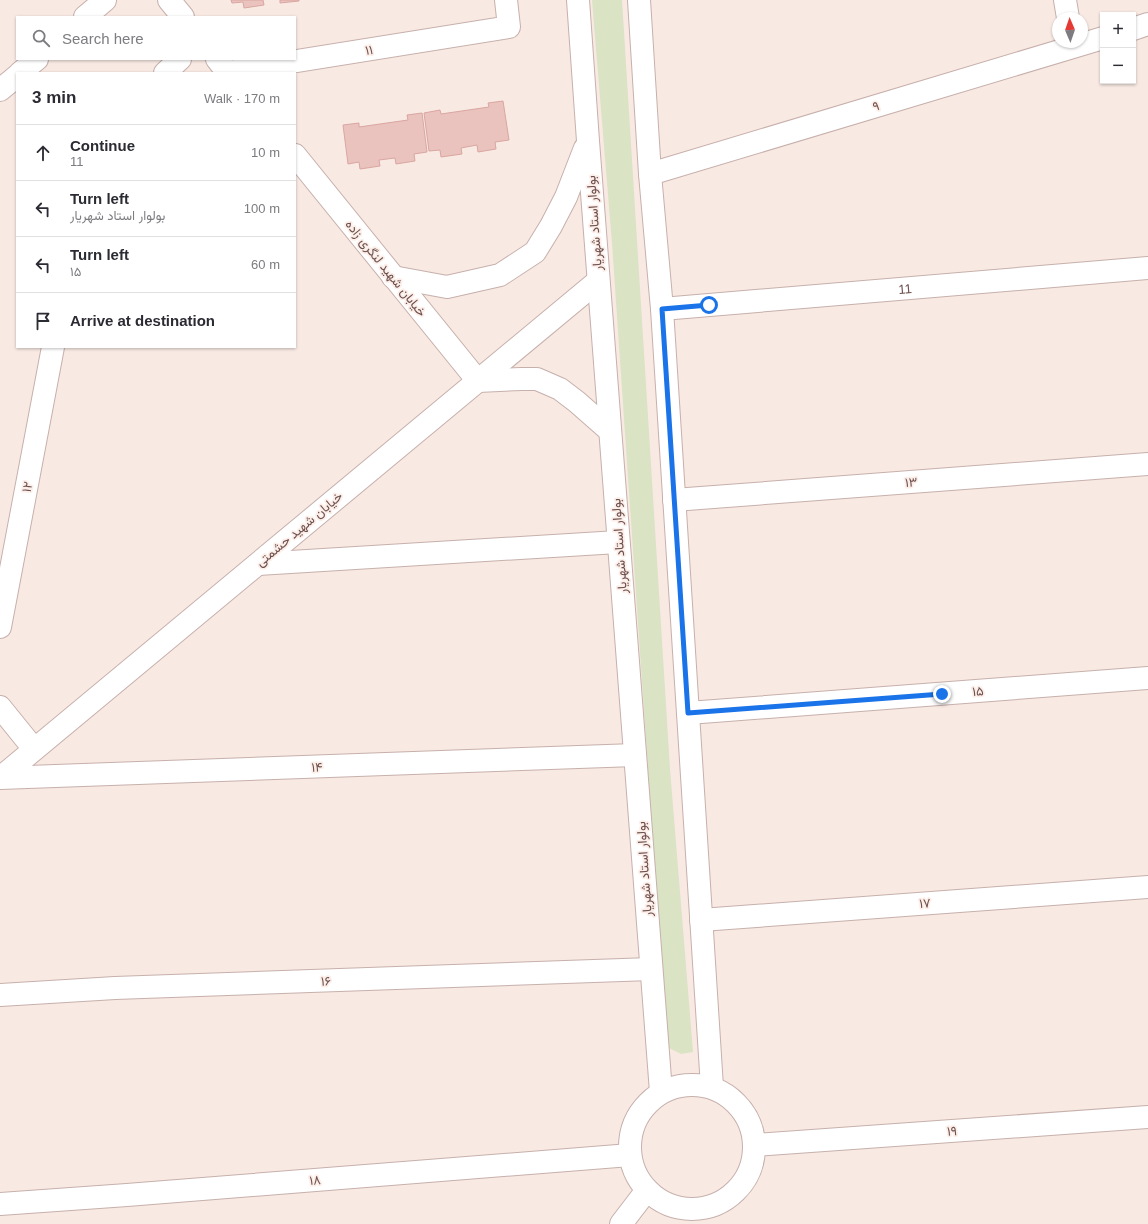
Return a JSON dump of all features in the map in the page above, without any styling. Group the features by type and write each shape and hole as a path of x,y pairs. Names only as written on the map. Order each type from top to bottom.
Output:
{"street":[{"path":"87,16 105,0"},
{"path":"169,0 182,16"},
{"name":"۱۱","path":"296,58 509,27 506,0"},
{"name":"بولوار استاد شهریار","path":"578,0 660,1092"},
{"path":"639,0 650,174 662,309 712,1087"},
{"path":"1065,0 1067,12"},
{"path":"1136,28 1148,24"},
{"name":"۹","path":"1088,41 1100,39"},
{"name":"۹","path":"650,174 1062,48"},
{"path":"21,72 36,60"},
{"path":"166,72 179,60"},
{"name":"۱۱","path":"224,68 280,60"},
{"path":"0,90 16,77"},
{"path":"394,277 447,286 500,275 535,252 566,197 588,141"},
{"name":"خیابان شهید لنگری زاده","path":"296,156 478,381"},
{"name":"11","path":"662,309 1148,268"},
{"name":"خیابان شهید حشمتی","path":"0,778 598,281"},
{"name":"۱۲","path":"0,627 53,348"},
{"path":"478,381 537,379 560,389 610,431"},
{"name":"۱۳","path":"674,500 1148,464"},
{"path":"258,564 618,542"},
{"name":"۱۵","path":"688,713 1148,678"},
{"path":"0,707 34,749"},
{"name":"۱۴","path":"0,778 635,755"},
{"name":"۱۷","path":"701,920 1148,887"},
{"name":"۱۶","path":"0,995 115,988 651,969"},
{"path":"690,1084 712,1087 732,1098 744,1111 752,1127 755,1145 752,1166 743,1184 728,1198 682,1217 673,1206 659,1200 647,1190 636,1174 630,1155 631,1135 638,1115 660,1092 690,1084"},
{"name":"۱۹","path":"755,1145 1148,1117"},
{"name":"۱۸","path":"0,1204 630,1155"},
{"path":"621,1224 647,1190"}],"green space":[{"path":"592,0 622,0 670,769 693,1052 681,1054 667,1047 612,243"}],"building":[{"path":"231,0 263,0 264,5 244,8 243,2 232,3"},
{"path":"280,0 299,0 299,1 280,3"},
{"path":"503,101 509,140 495,142 496,149 478,152 477,145 461,148 462,154 441,157 440,150 429,151 424,113 440,110 441,114 489,107 488,103"},
{"path":"422,113 427,152 414,154 415,161 396,164 395,158 379,160 380,166 360,169 359,162 348,164 343,125 359,123 359,127 408,120 407,115"}],"route":[{"path":"709,305 662,309 688,713 942,694"}]}
